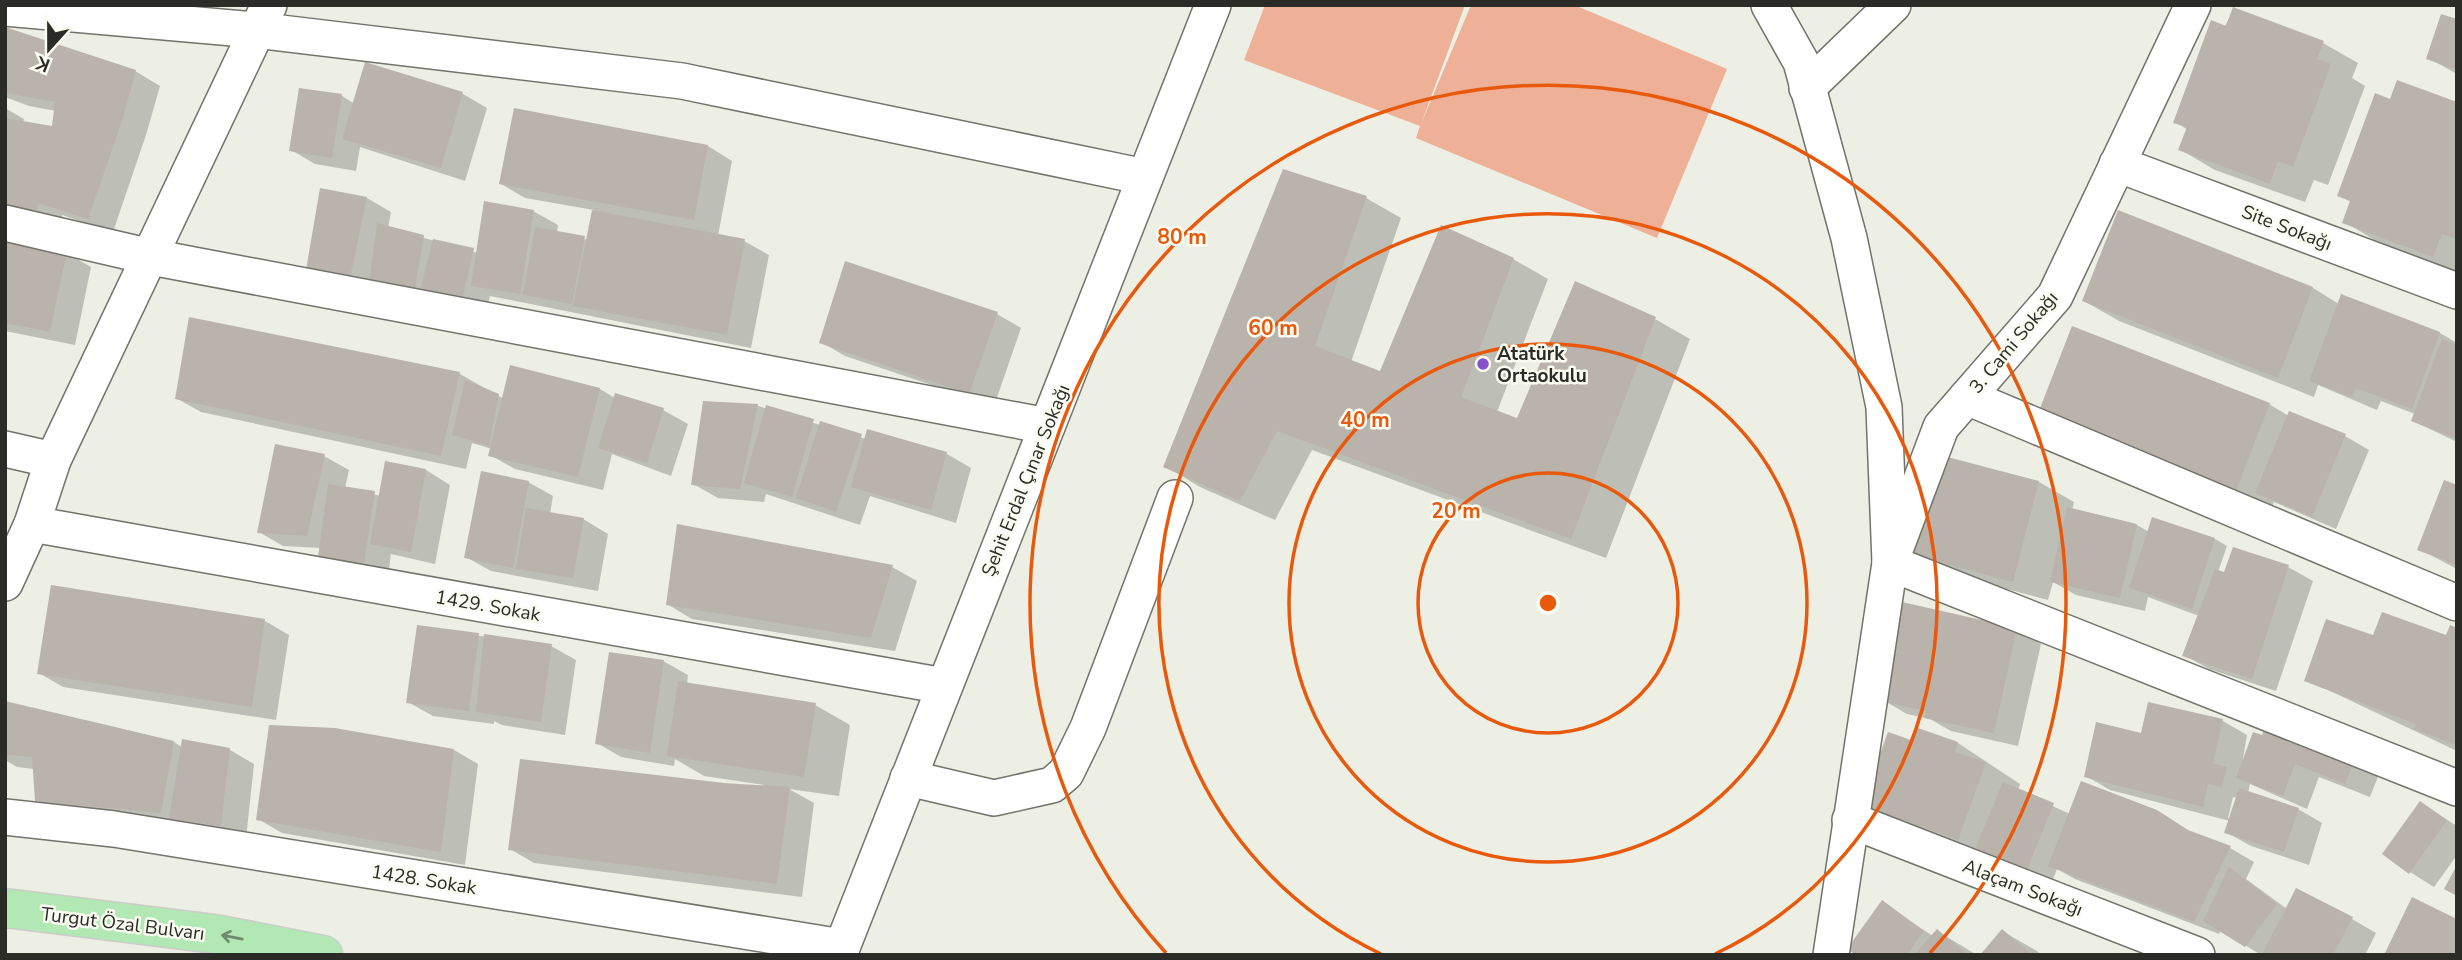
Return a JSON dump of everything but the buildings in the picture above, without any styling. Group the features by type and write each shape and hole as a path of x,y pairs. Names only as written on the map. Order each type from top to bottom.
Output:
{"main road":[{"name":"Turgut Özal Bulvarı","path":"5,908 215,934 323,955"}],"street":[{"name":"Şehit Erdal Çınar Sokağı","path":"841,951 1213,5"},
{"path":"1769,5 1801,62 1849,238 1884,407 1890,563 1831,955"},
{"path":"1807,89 1893,5"},
{"name":"3. Cami Sokağı","path":"1890,563 1941,427 2055,296 2193,5"},
{"path":"5,8 262,17 682,81 1145,177"},
{"path":"5,583 32,524 53,460 152,257 262,17"},
{"name":"Site Sokağı","path":"2117,164 2457,291"},
{"path":"5,223 152,257 1046,426"},
{"path":"1967,397 2457,603"},
{"path":"5,449 53,460"},
{"path":"908,778 994,798 1052,785 1066,773 1088,728 1175,498"},
{"name":"1429. Sokak","path":"32,524 944,686"},
{"path":"1890,563 2457,788"},
{"name":"1428. Sokak","path":"5,817 114,829 841,951"},
{"name":"Alaçam Sokağı","path":"1850,820 2197,955"}],"shaded area":[{"path":"1265,5 1465,5 1421,124 1471,5 1574,5 1727,69 1657,238 1416,138 1420,126 1244,60"}],"place":[{"name":"Atatürk Ortaokulu","path":"1483,364"}]}
